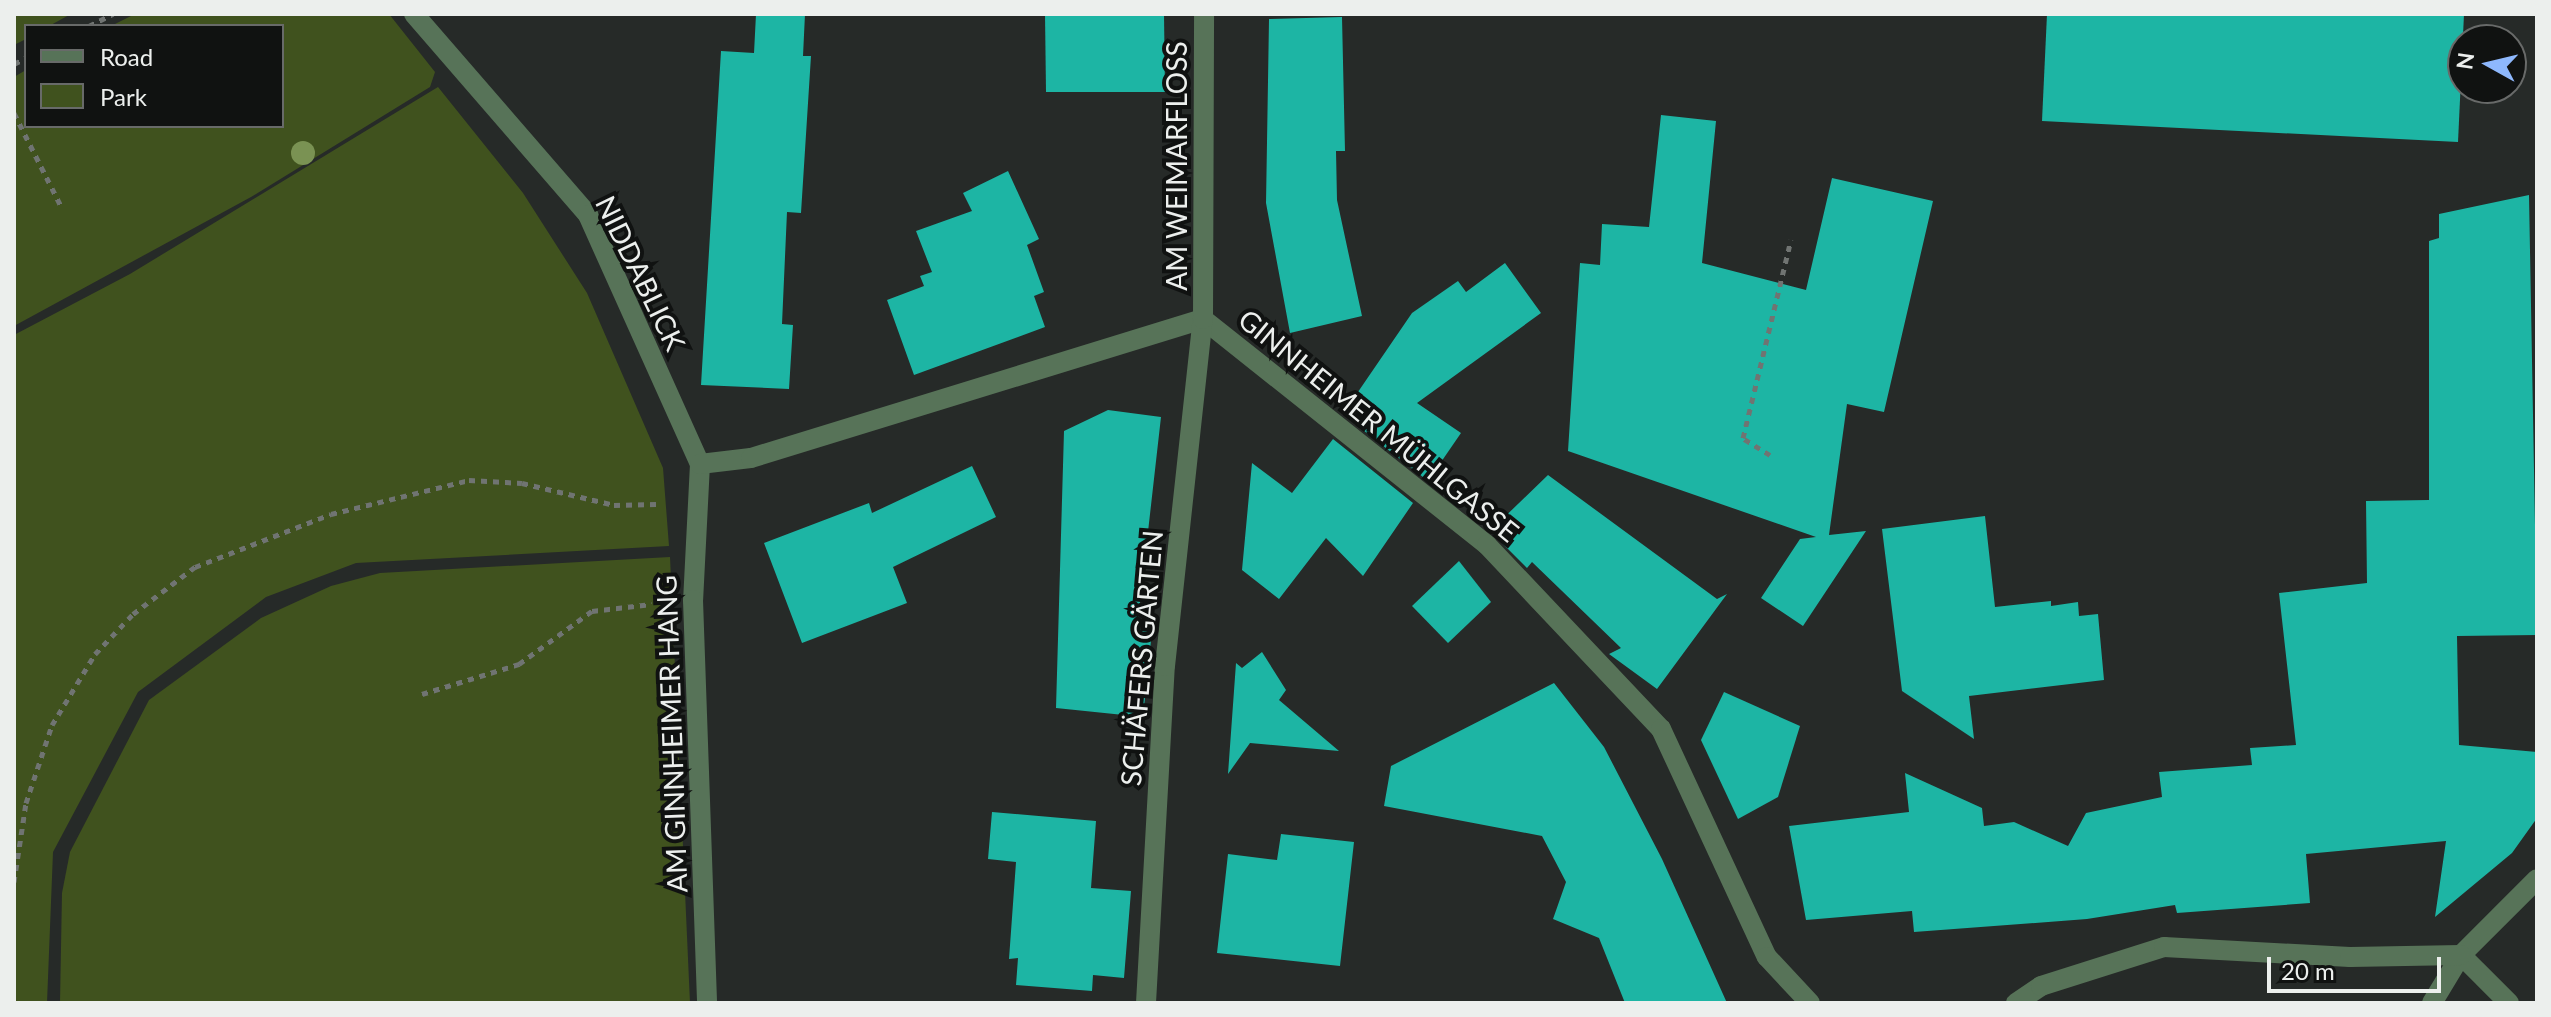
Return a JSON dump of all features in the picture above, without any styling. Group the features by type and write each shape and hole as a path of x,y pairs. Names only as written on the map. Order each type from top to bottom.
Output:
{"street":[{"name":"NIDDABLICK","path":"414,14 588,215 700,464"},
{"name":"AM WEIMARFLOSS","path":"1203,319 1204,14"},
{"name":"GINNHEIMER MÜHLGASSE","path":"700,464 751,458 1203,319 1487,545 1661,729 1767,957 1810,1003"},
{"name":"SCHÄFERS GÄRTEN","path":"1146,1003 1165,666 1203,319"},
{"name":"AM GINNHEIMER HANG","path":"700,464 693,600 707,1003"},
{"path":"2432,1003 2461,955 2537,879"},
{"path":"2016,1003 2041,986 2164,947 2350,957 2461,955 2509,1003"}],"path":[{"path":"93,24 113,14"},
{"path":"14,113 61,206"},
{"path":"1770,455 1743,438 1791,240"},
{"path":"14,882 26,803 52,725 95,654 133,614 195,567 331,514 469,480 522,483 614,505 649,507 669,500 700,464"},
{"path":"422,694 519,664 592,611 693,600"}],"green space":[{"path":"14,14 71,14 53,24 24,24 24,40 14,45"},
{"path":"135,14 389,14 435,72 430,87 251,197 14,326 14,77 24,71 24,128 284,128 284,24 115,24"},
{"path":"438,87 523,193 587,293 663,468 669,546 356,563 266,597 138,692 53,852 47,1003 14,1003 14,335 130,274"},
{"path":"670,557 690,1003 60,1003 62,893 70,852 149,700 261,618 331,586 380,573"}],"building":[{"path":"756,14 805,14 803,56 811,56 801,213 787,212 782,324 793,325 789,389 701,385 721,51 754,53"},
{"path":"1045,14 1164,14 1165,92 1046,92"},
{"path":"2047,14 2464,14 2464,24 2447,24 2447,104 2460,104 2458,142 2042,121"},
{"path":"1342,17 1345,151 1336,151 1337,200 1362,316 1290,333 1266,203 1269,19"},
{"path":"1661,115 1716,121 1702,263 1806,290 1832,178 1933,201 1884,412 1847,404 1829,535 1866,531 1803,626 1761,598 1800,539 1816,537 1568,451 1580,263 1600,265 1602,224 1649,227"},
{"path":"1008,171 1039,239 1027,245 1044,292 1034,296 1045,327 914,375 887,300 924,286 920,276 932,272 916,231 972,211 963,193"},
{"path":"2529,195 2537,635 2457,636 2459,745 2537,752 2537,818 2512,853 2435,917 2446,841 2306,854 2310,903 2177,913 2175,905 2087,919 1914,932 1912,911 1806,920 1789,826 1909,812 1905,773 1982,808 1984,826 2014,822 2068,846 2086,813 2162,797 2159,772 2252,765 2250,748 2296,745 2279,593 2367,583 2366,501 2429,500 2429,241 2439,238 2439,214"},
{"path":"1505,263 1541,313 1417,403 1461,433 1428,481 1349,419 1354,412 1347,408 1412,313 1458,281 1466,292"},
{"path":"1108,410 1161,417 1137,629 1152,631 1143,717 1056,708 1064,431"},
{"path":"1333,439 1413,503 1363,576 1326,538 1279,599 1242,570 1252,463 1292,493"},
{"path":"972,466 996,517 893,567 907,603 802,643 764,543 869,503 872,513"},
{"path":"1548,475 1717,599 1727,594 1657,689 1609,654 1621,648 1532,562 1527,568 1490,531"},
{"path":"1985,516 1995,607 2051,601 2051,606 2078,602 2079,616 2098,614 2104,680 1969,696 1974,739 1902,691 1882,529"},
{"path":"1459,561 1491,602 1448,643 1412,606"},
{"path":"1262,652 1286,690 1279,700 1339,751 1250,743 1228,774 1236,663 1242,668"},
{"path":"1554,683 1604,747 1662,859 1727,1003 1625,1003 1599,938 1553,919 1566,882 1542,836 1384,806 1391,766"},
{"path":"1724,692 1800,726 1778,797 1738,819 1701,740"},
{"path":"992,812 1096,821 1091,888 1131,891 1124,978 1093,975 1092,991 1016,985 1018,958 1009,959 1016,862 988,859"},
{"path":"1281,834 1354,842 1340,966 1217,953 1228,854 1277,860"}]}
